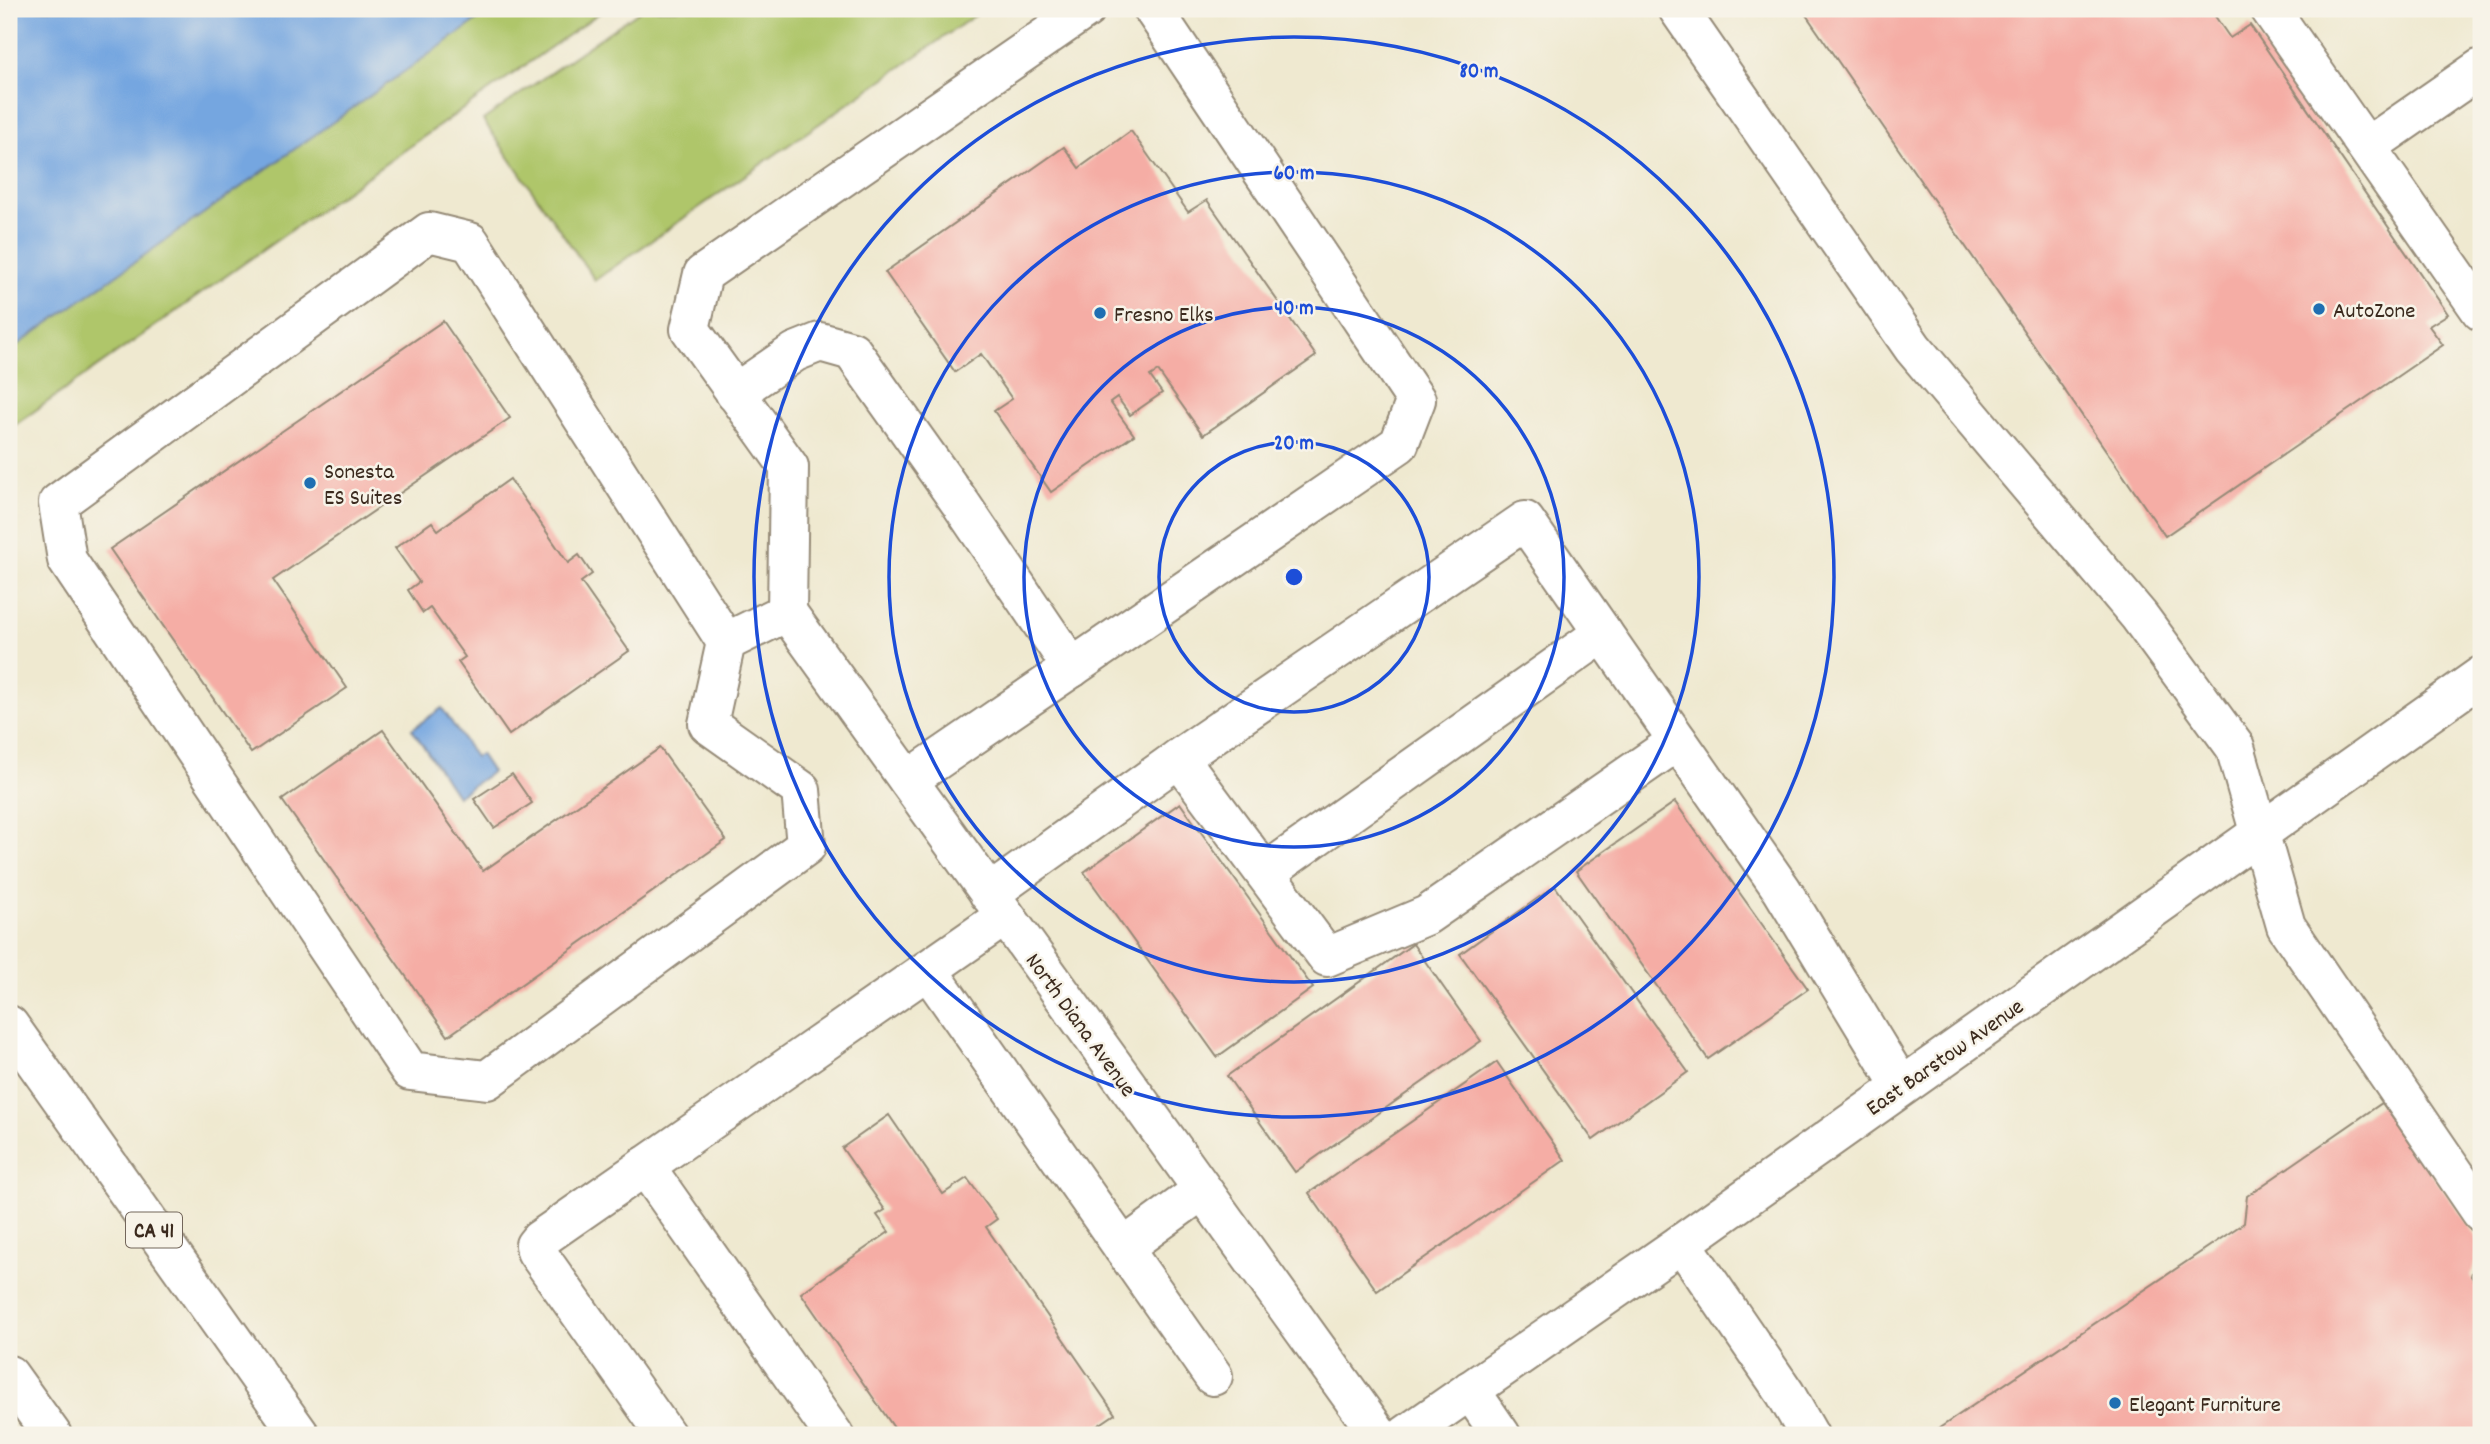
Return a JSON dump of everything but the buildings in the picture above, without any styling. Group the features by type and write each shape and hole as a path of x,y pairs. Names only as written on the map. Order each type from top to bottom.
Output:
{"main road":[{"path":"726,642 787,612 789,467 690,329 703,274 1086,9"},
{"path":"908,780 1399,444 1416,400 1153,9"},
{"path":"1678,9 1913,348 2139,616 2235,747 2286,926 2481,1212"},
{"path":"2270,9 2481,311"},
{"path":"2367,147 2481,68"},
{"path":"429,232 470,242 726,642 708,724 801,790 806,846 487,1080 410,1071 67,560 58,503 429,232"},
{"path":"735,393 795,352 820,342 852,351 961,504 1072,668"},
{"path":"666,1435 536,1251 535,1245 539,1240 928,970 997,905 1180,758 1525,521 1782,890 1901,1086"},
{"name":"North Diana Avenue","path":"787,612 1379,1435"},
{"path":"1265,873 1603,633"},
{"name":"East Barstow Avenue","path":"1406,1435 1682,1243 2481,677"},
{"path":"1180,758 1327,957 1427,915 1678,741"},
{"path":"928,970 1213,1376"},
{"name":"CA 41","path":"9,1025 300,1435"},
{"path":"645,1166 834,1435"},
{"path":"1123,1248 1201,1191"},
{"path":"1682,1243 1785,1393 1809,1435"},
{"path":"9,1375 52,1435"},
{"path":"1470,1391 1501,1435"}],"green space":[{"path":"9,9 605,9 9,429"},
{"path":"642,9 984,9 595,280 483,120"}],"water":[{"path":"9,9 493,9 9,351"},
{"path":"442,708 475,757 480,754 492,772 457,796 412,729"}],"place":[{"name":"AutoZone","path":"2319,309"},
{"name":"Fresno Elks","path":"1100,313"},
{"name":"Sonesta ES Suites","path":"310,483"},
{"name":"Elegant Furniture","path":"2115,1403"}]}
